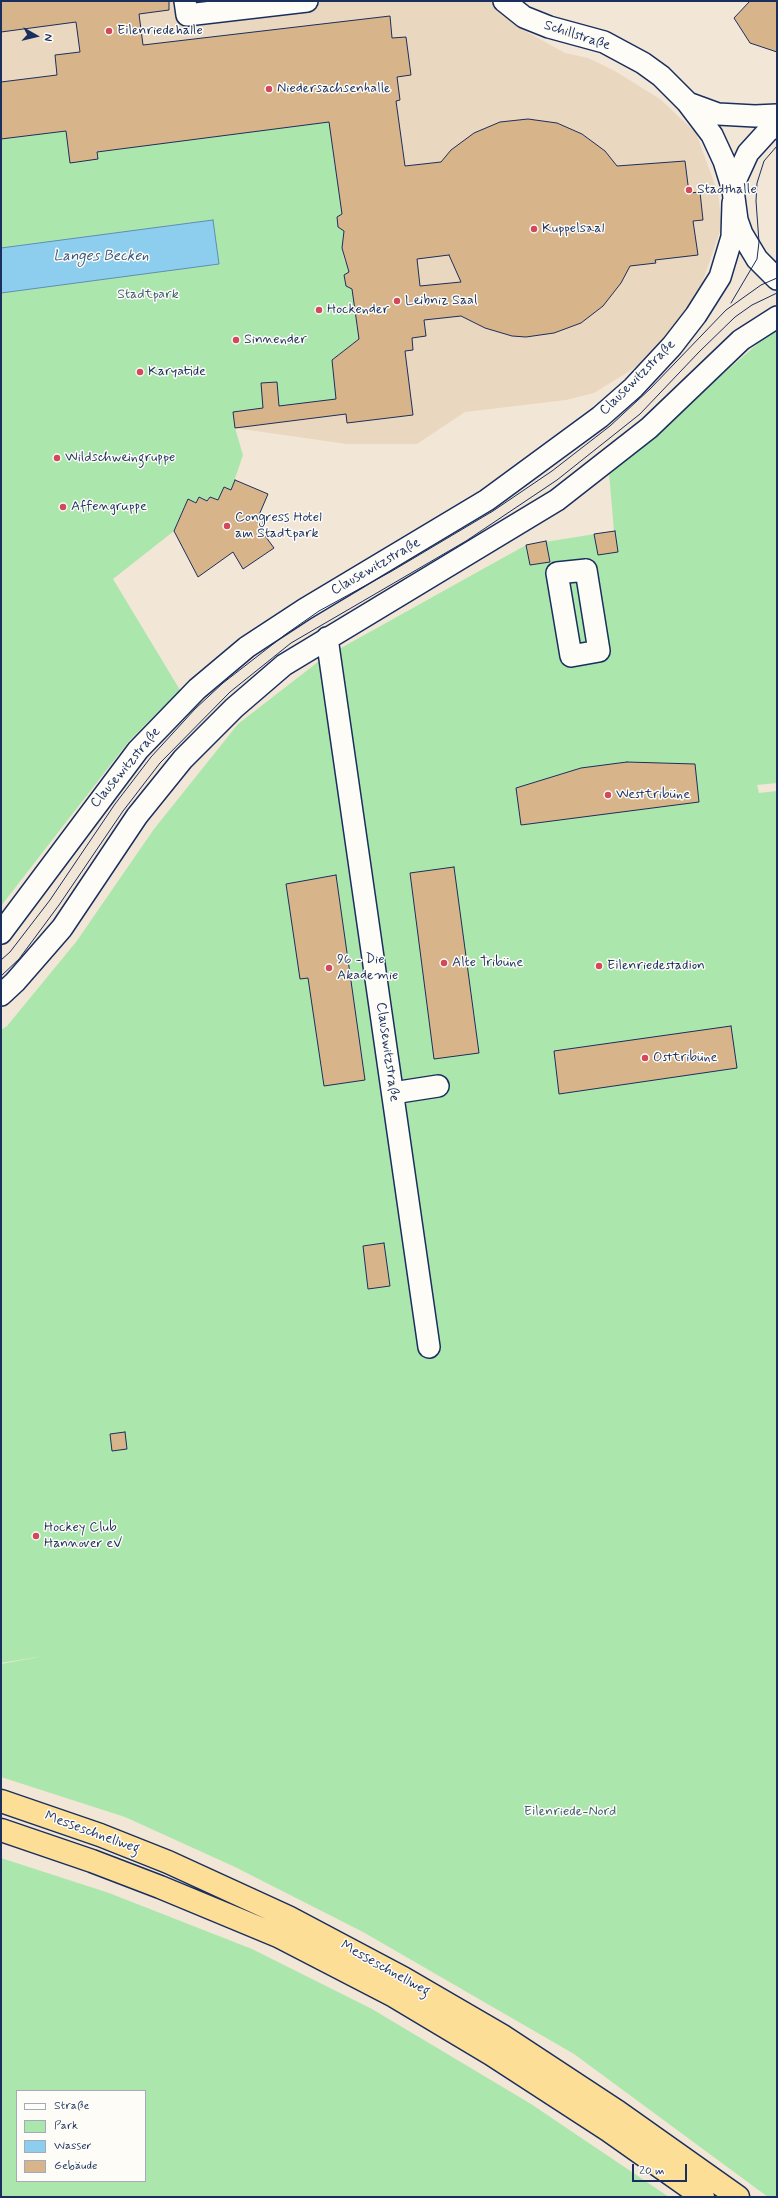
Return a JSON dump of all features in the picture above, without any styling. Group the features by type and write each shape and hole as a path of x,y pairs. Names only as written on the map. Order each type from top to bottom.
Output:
{"highway":[{"name":"Messeschnellweg","path":"1,1802 100,1834 168,1862 288,1917 403,1978 501,2035 618,2112 738,2197"},
{"name":"Messeschnellweg","path":"1,1830 146,1881 278,1936 394,1996 491,2054 608,2130 703,2197"}],"street":[{"path":"186,8 307,1"},
{"name":"Schillstraße","path":"504,1 515,11 533,22 584,36 623,51 661,76 687,102 712,135 727,169 733,197"},
{"name":"Schillstraße","path":"687,102 718,114 756,116 777,115"},
{"path":"777,125 764,135 748,153 737,177 733,197 736,220 748,247 757,259 777,279"},
{"name":"Clausewitzstraße","path":"1,933 138,750 197,689 248,647 305,609 486,500 600,417 632,388 672,346 696,315 720,277 732,237 733,197"},
{"path":"1,995 15,982 62,928 136,816 183,759 234,708 284,665 557,500 649,428 741,340 777,317"},
{"name":"Clausewitzstraße","path":"327,638 429,1347"},
{"path":"393,1093 438,1086"}],"shaded area":[{"path":"1,1 492,1 527,32 565,53 588,58 613,70 660,99 696,133 718,193 722,225 700,289 663,341 644,362 594,393 566,400 465,412 417,444 347,444 235,428 233,412 97,152 98,159 74,162 68,152 65,131 1,139"}],"green space":[{"name":"Stadtpark","path":"329,122 334,158 330,159 335,159 342,214 337,217 338,227 345,231 342,248 344,260 350,271 344,276 346,286 352,289 359,343 353,343 332,360 344,398 233,412 235,428 243,455 231,490 224,487 218,500 210,497 207,501 199,497 196,503 188,499 174,531 113,579 180,690 129,741 1,906 1,139 66,131 68,151 98,159 97,152"},
{"name":"Eilenriede-Nord","path":"777,330 777,783 757,785 759,793 777,791 777,2197 768,2197 574,2054 363,1932 235,1867 125,1817 1,1777 1,1664 44,1656 1,1663 1,1030 7,1026 76,942 154,829 238,724 323,658 526,545 614,531 609,473 770,333"},
{"path":"1,1858 109,1893 252,1949 372,2009 531,2104 669,2197 1,2197"}],"water":[{"name":"Langes Becken","path":"213,220 219,264 1,293 1,248"}],"building":[{"path":"1,1 169,1 169,10 139,14 143,45 390,16 392,38 406,37 411,75 397,77 400,100 396,101 405,166 441,162 451,150 474,133 500,122 528,119 557,123 582,134 605,151 617,166 685,161 689,193 700,192 703,220 693,221 698,255 655,260 656,263 630,266 621,283 603,306 581,323 554,333 526,337 512,336 485,328 461,316 424,320 426,336 412,338 413,350 405,351 413,415 347,423 346,414 235,428 233,412 263,408 261,383 277,382 279,406 336,399 332,360 359,339 352,289 346,286 344,275 349,272 342,248 344,231 338,227 337,217 342,214 329,122 97,152 98,159 70,163 66,131 1,139 1,82 57,75 55,55 80,52 76,22 1,32","holes":["449,255 461,282 420,286 417,259"]},
{"path":"750,1 777,1 777,52 750,43 734,18"},
{"name":"Congress Hotel am Stadtpark","path":"235,480 268,494 259,515 263,523 260,529 274,548 243,569 233,552 198,577 174,531 188,499 196,503 199,497 207,501 210,497 218,500 224,487 231,490"},
{"path":"615,531 618,552 598,555 594,534"},
{"path":"546,541 550,562 530,565 526,545"},
{"name":"Westtribüne","path":"627,762 695,764 699,802 521,825 516,788 581,768"},
{"name":"Alte Tribüne","path":"454,867 479,1053 434,1059 410,873"},
{"name":"96 - Die Akademie","path":"336,875 365,1080 324,1086 308,978 300,979 286,884"},
{"name":"Osttribüne","path":"731,1026 737,1068 559,1094 554,1051"},
{"path":"384,1243 390,1286 368,1289 363,1246"},
{"path":"125,1432 127,1449 112,1451 110,1434"}],"tram line":[{"path":"731,303 757,259 759,242 756,201 757,183 764,161 777,146"},
{"path":"1,960 10,952 50,900 115,804 151,757 195,709 223,683 286,634 319,611 392,571 493,511 552,471 610,426 650,389 726,310 761,285 777,278"},
{"path":"1,976 19,959 59,905 123,811 160,763 230,692 291,643 466,541 557,480 640,414 699,352 735,317 752,305 777,293"}],"place":[{"name":"Eilenriedehalle","path":"109,31"},
{"name":"Niedersachsenhalle","path":"269,89"},
{"name":"Stadthalle","path":"689,190"},
{"name":"Kuppelsaal","path":"534,229"},
{"name":"Leibniz Saal","path":"397,301"},
{"name":"Hockender","path":"319,310"},
{"name":"Sinnender","path":"236,340"},
{"name":"Karyatide","path":"140,372"},
{"name":"Wildschweingruppe","path":"57,458"},
{"name":"Affengruppe","path":"63,507"},
{"name":"Congress Hotel am Stadtpark","path":"227,526"},
{"name":"Westtribüne","path":"608,795"},
{"name":"Alte Tribüne","path":"444,963"},
{"name":"Eilenriedestadion","path":"599,966"},
{"name":"96 - Die Akademie","path":"329,968"},
{"name":"Osttribüne","path":"645,1058"},
{"name":"Hockey Club Hannover eV","path":"36,1536"}]}
